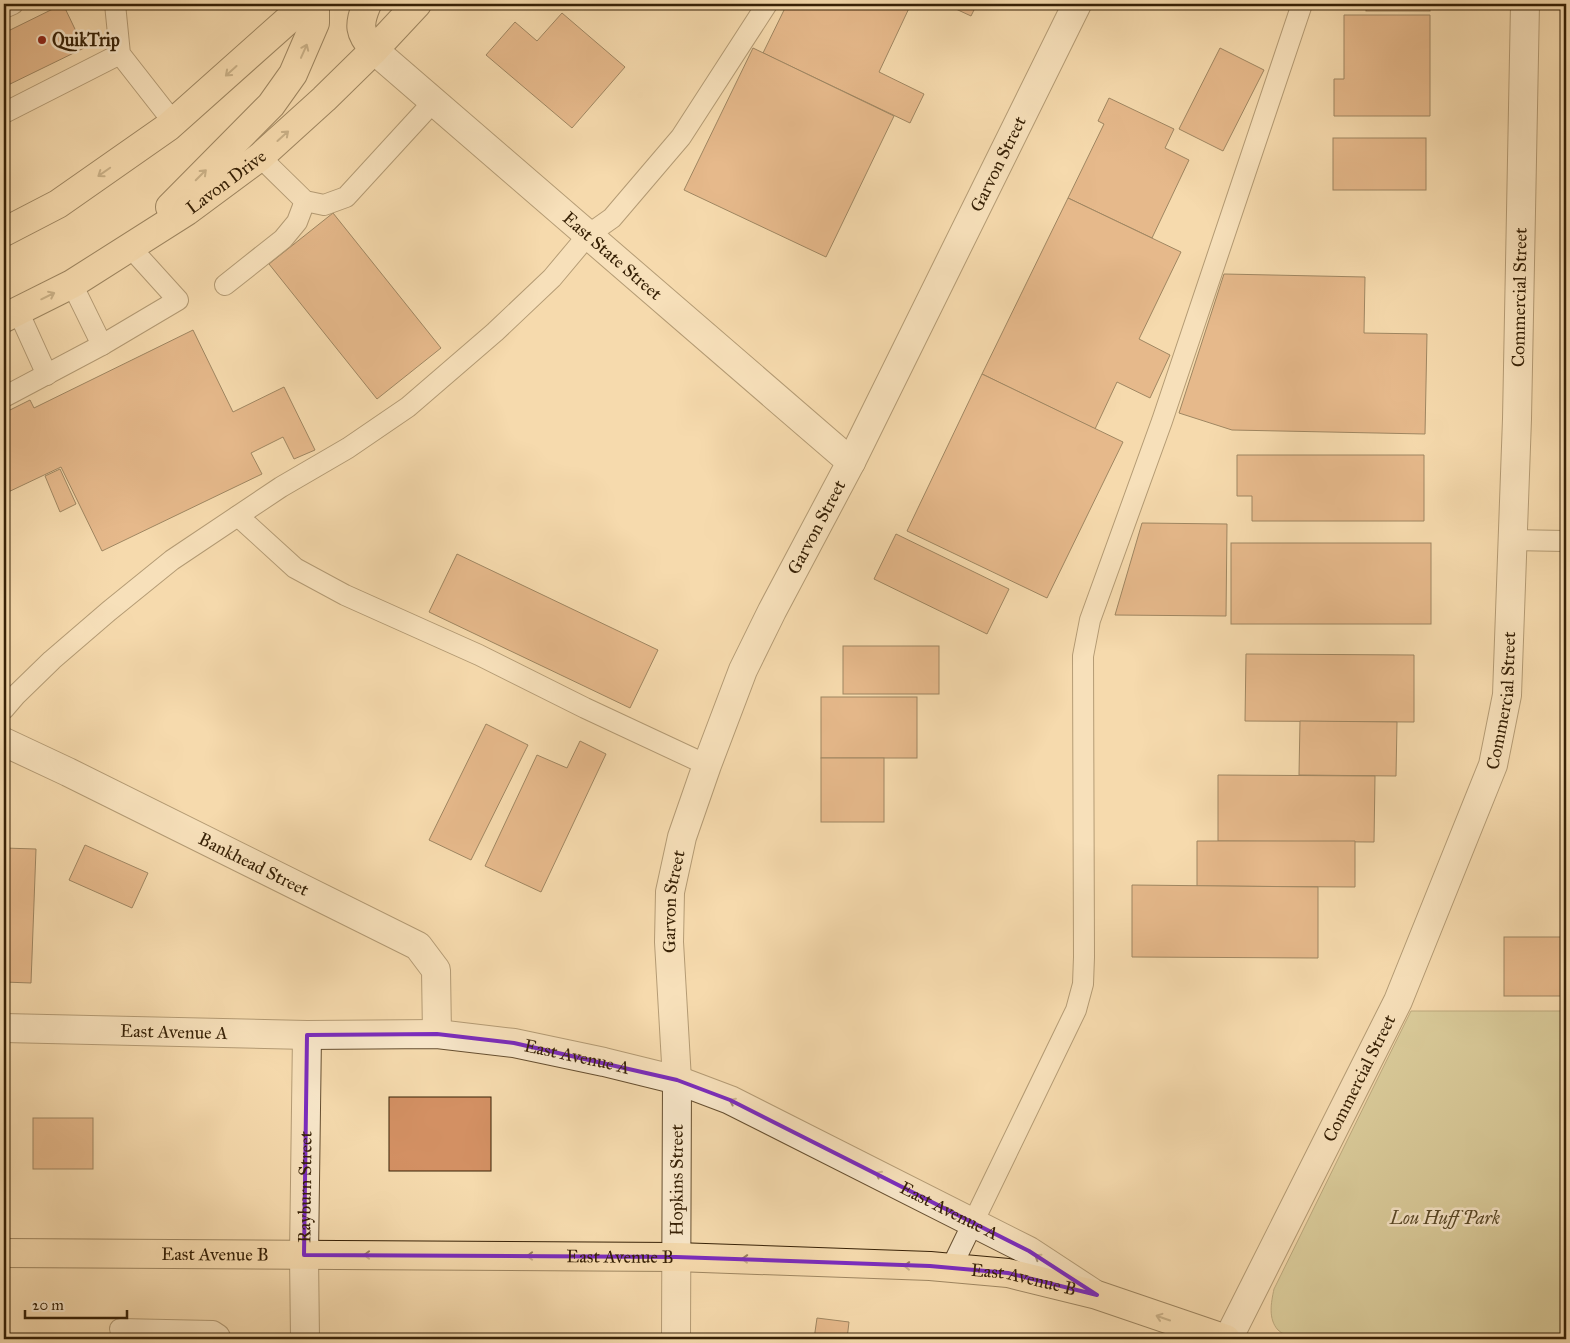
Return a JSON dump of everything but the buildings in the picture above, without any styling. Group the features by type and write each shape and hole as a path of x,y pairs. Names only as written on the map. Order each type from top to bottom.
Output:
{"main road":[{"path":"4,232 58,204 174,123 306,4"},
{"path":"130,247 271,105 293,74 316,24 315,4"},
{"path":"367,4 361,26 364,38 374,50"},
{"name":"Lavon Drive","path":"11,314 72,284 187,210 260,157 324,99 417,4"},
{"name":"East Avenue B","path":"4,1253 676,1257 951,1268 1008,1273 1097,1295 1227,1339"}],"street":[{"name":"Garvon Street","path":"677,1080 670,959 670,892 682,837 707,765 743,670 851,462 1077,4"},
{"name":"Commercial Street","path":"1227,1339 1398,1001 1492,765 1507,696 1517,419 1524,4"},
{"name":"East State Street","path":"374,50 851,462"},
{"name":"Bankhead Street","path":"4,742 418,946 436,970 437,1034"},
{"name":"East Avenue A","path":"4,1028 307,1035 437,1034 514,1042 677,1080 730,1100 1029,1251 1097,1295"},
{"name":"Rayburn Street","path":"305,1339 304,1255 307,1035"},
{"name":"Hopkins Street","path":"676,1339 677,1080"}],"lane":[{"path":"4,8 12,4"},
{"path":"115,4 120,54 174,123"},
{"path":"4,709 52,660 172,560 281,488 348,448 408,407 495,332 552,278 588,235 612,218 681,136 766,4"},
{"path":"951,1268 1076,1010 1083,984 1084,957 1084,656 1090,620 1162,421 1302,4"},
{"path":"4,113 120,54"},
{"path":"260,157 305,201 324,205 346,197 434,102"},
{"path":"225,285 283,239 297,222 305,201"},
{"path":"4,397 47,375 178,300 130,247"},
{"path":"72,284 102,344"},
{"path":"11,314 47,375"},
{"path":"238,516 295,568 345,595 479,655 585,708 707,765"},
{"path":"1512,540 1566,541"},
{"path":"120,1329 212,1331 219,1335 221,1339"}],"highlighted area":[{"path":"437,1034 514,1043 677,1080 730,1100 1029,1251 1097,1295 1008,1273 930,1266 676,1257 304,1255 307,1035"}],"green space":[{"name":"Lou Huff Park","path":"1411,1011 1566,1011 1566,1339 1292,1339 1275,1326 1271,1311 1274,1289"}],"place":[{"name":"QuikTrip","path":"42,40"}]}
